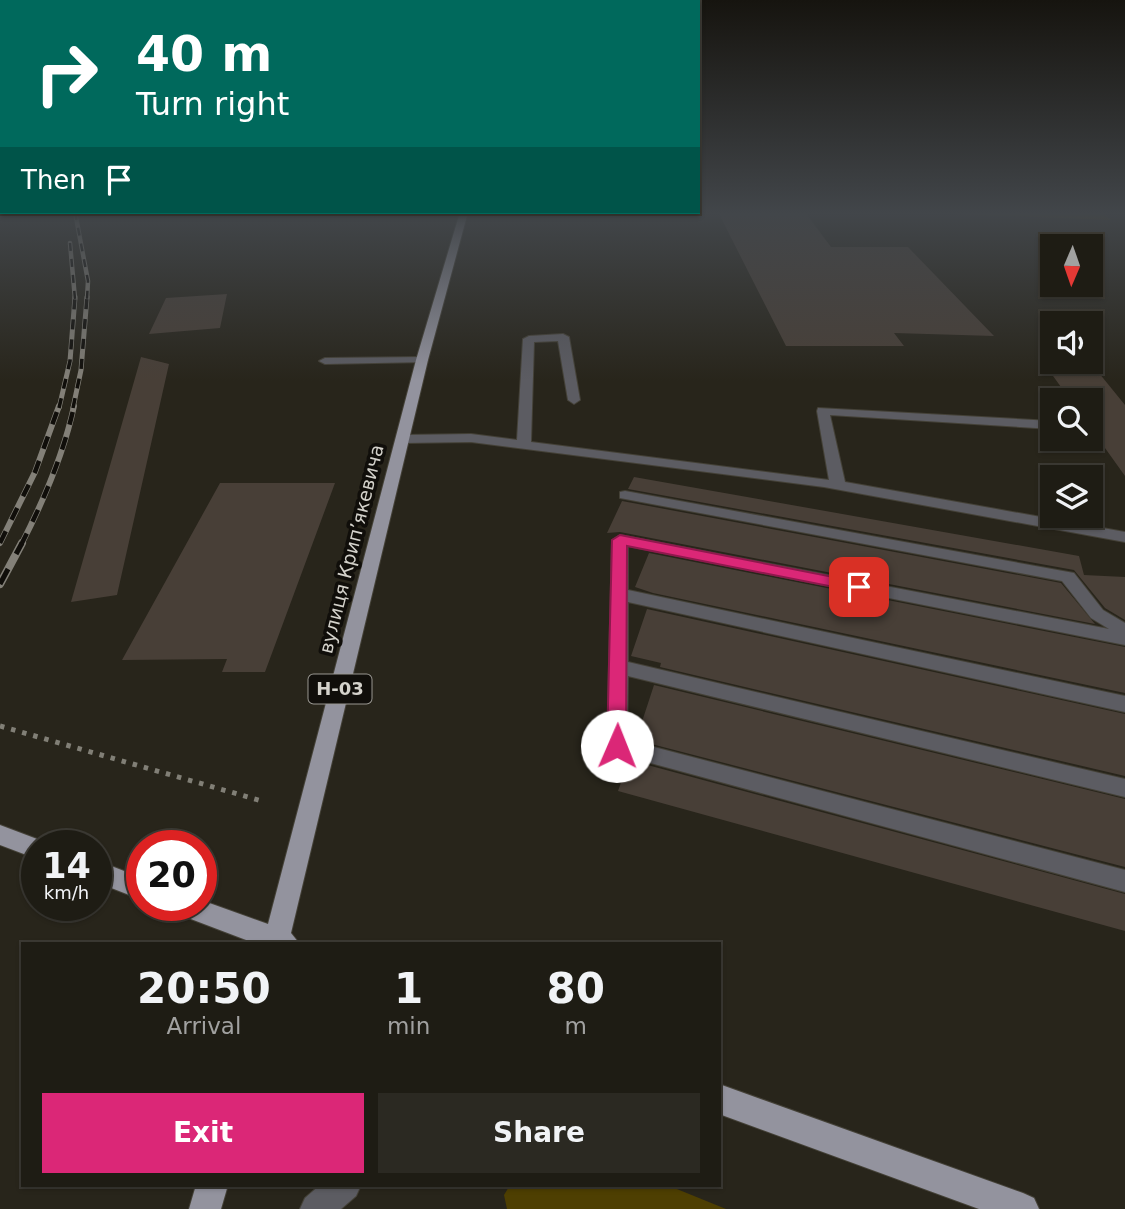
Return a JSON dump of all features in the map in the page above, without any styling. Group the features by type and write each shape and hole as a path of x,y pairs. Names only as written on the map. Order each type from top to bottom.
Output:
{"main road":[{"name":"вулиця Крипʼякевича","path":"280,942 422,360 448,268"},
{"path":"0,835 21,843"},
{"path":"217,918 280,942"},
{"path":"721,1100 1023,1209"},
{"path":"205,1209 211,1187"}],"lane":[{"path":"524,444 529,339 563,337 574,400"},
{"path":"325,362 422,360"},
{"path":"838,486 823,411 1040,424"},
{"path":"403,439 471,438 838,486 1125,537"},
{"path":"625,495 1068,577 1097,614 1125,631"},
{"path":"1125,639 620,540 617,746 1125,881"},
{"path":"619,594 1125,704"},
{"path":"618,667 1125,788"},
{"path":"316,1209 343,1187"}],"path":[{"path":"0,726 262,801"}],"shaded area":[{"path":"509,1187 672,1187 726,1209 507,1209 504,1195"}],"building":[{"path":"747,268 929,268 994,336 894,333 904,346 786,346"},
{"path":"227,294 220,328 149,334 166,298"},
{"path":"141,357 169,364 117,595 71,602"},
{"path":"1052,374 1100,374 1125,405 1125,476 1103,445 1103,388 1062,388"},
{"path":"634,477 1079,556 1084,575 1125,577 1125,620 1105,608 1074,570 628,489"},
{"path":"220,483 335,483 265,672 222,672 227,659 122,660"},
{"path":"622,501 1061,583 1095,624 620,532 607,533"},
{"path":"649,553 1125,647 1125,693 653,593 635,587"},
{"path":"647,609 1125,714 1125,776 660,667 661,663 631,656"},
{"path":"654,685 1125,799 1125,867 636,740"},
{"path":"629,760 1125,894 1125,931 618,791"}],"railway":[{"path":"72,268 75,298"},
{"path":"86,268 87,299"},
{"path":"73,408 81,370 87,297"},
{"path":"59,408 70,361 75,298"},
{"path":"0,543 35,472 59,406"},
{"path":"22,544 52,477 74,406"},
{"path":"0,584 22,544"}],"route":[{"path":"617,746 620,540 859,587"}]}
